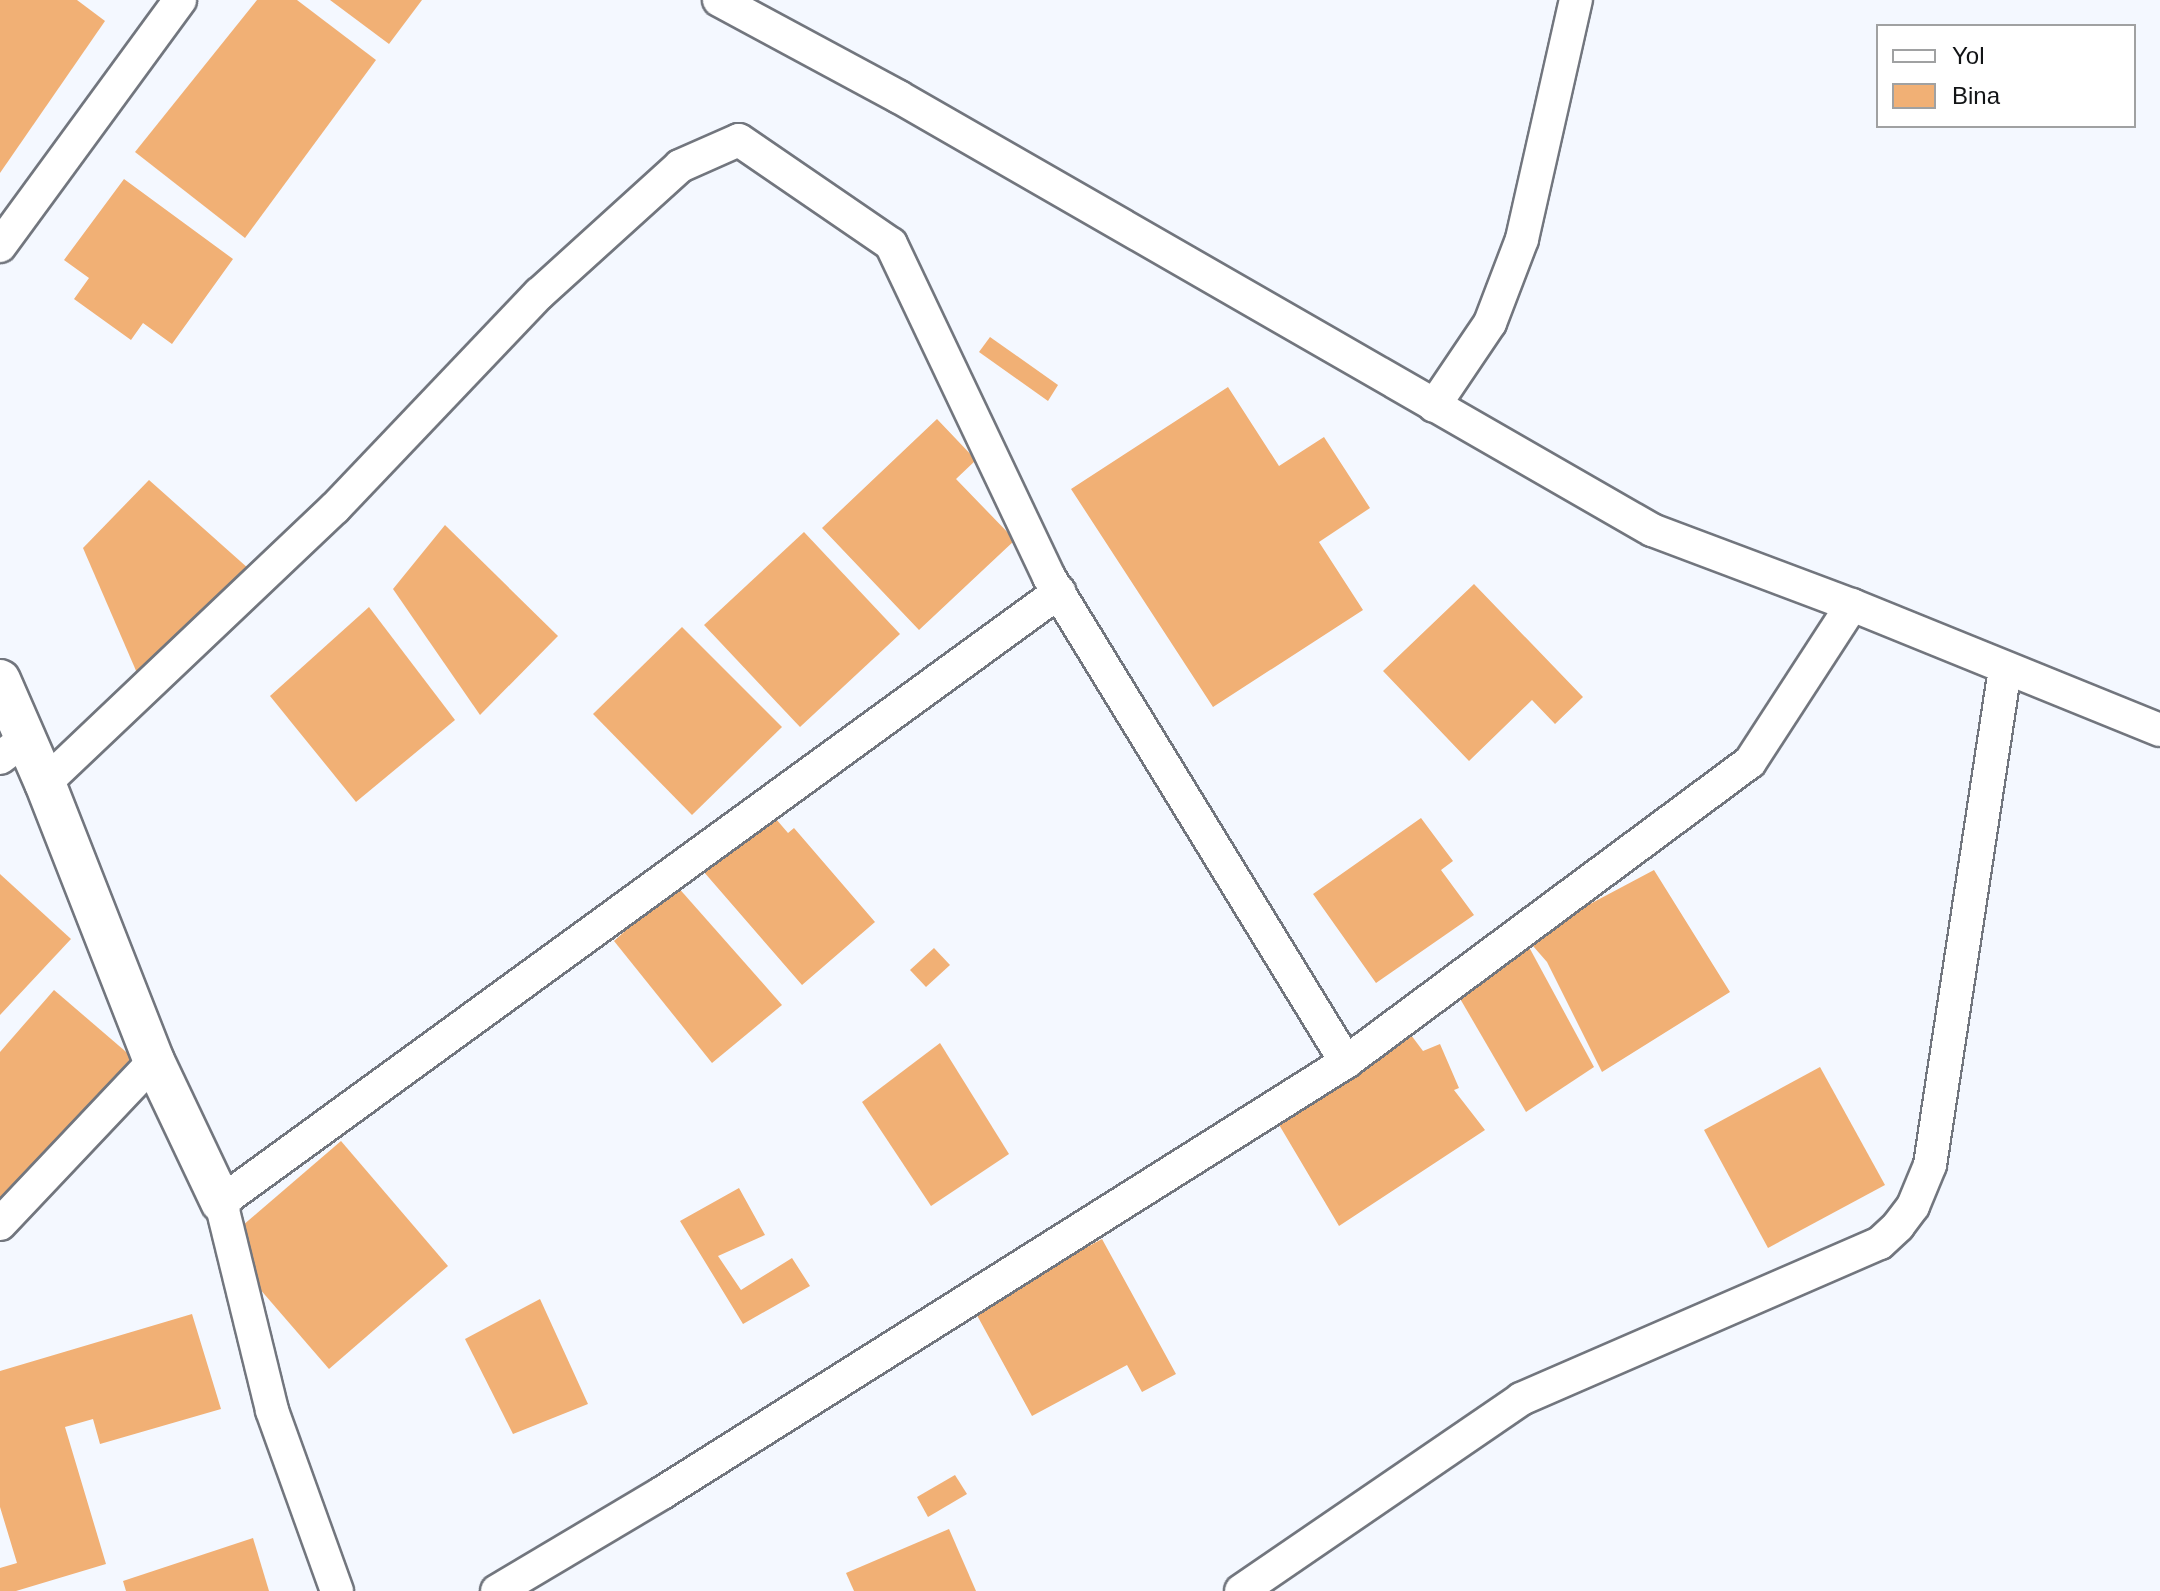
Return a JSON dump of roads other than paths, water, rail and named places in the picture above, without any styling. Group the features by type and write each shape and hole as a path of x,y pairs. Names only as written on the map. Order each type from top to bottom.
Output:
{"street":[{"path":"0,246 180,0"},
{"path":"719,0 899,97 1652,530 1852,605 2160,730"},
{"path":"1434,406 1490,323 1522,239 1576,0"},
{"path":"45,783 335,508 539,294 680,166 739,140 891,244 1059,592 1346,1062"},
{"path":"221,1202 1059,592"},
{"path":"497,1591 662,1493 1346,1062 1750,762 1852,605"},
{"path":"1241,1591 1521,1399 1880,1243 1898,1226 1913,1206 1930,1165 2005,669"},
{"path":"0,680 13,748 45,783 154,1061 221,1202 272,1410 337,1591"},
{"path":"0,1224 154,1061"}]}
